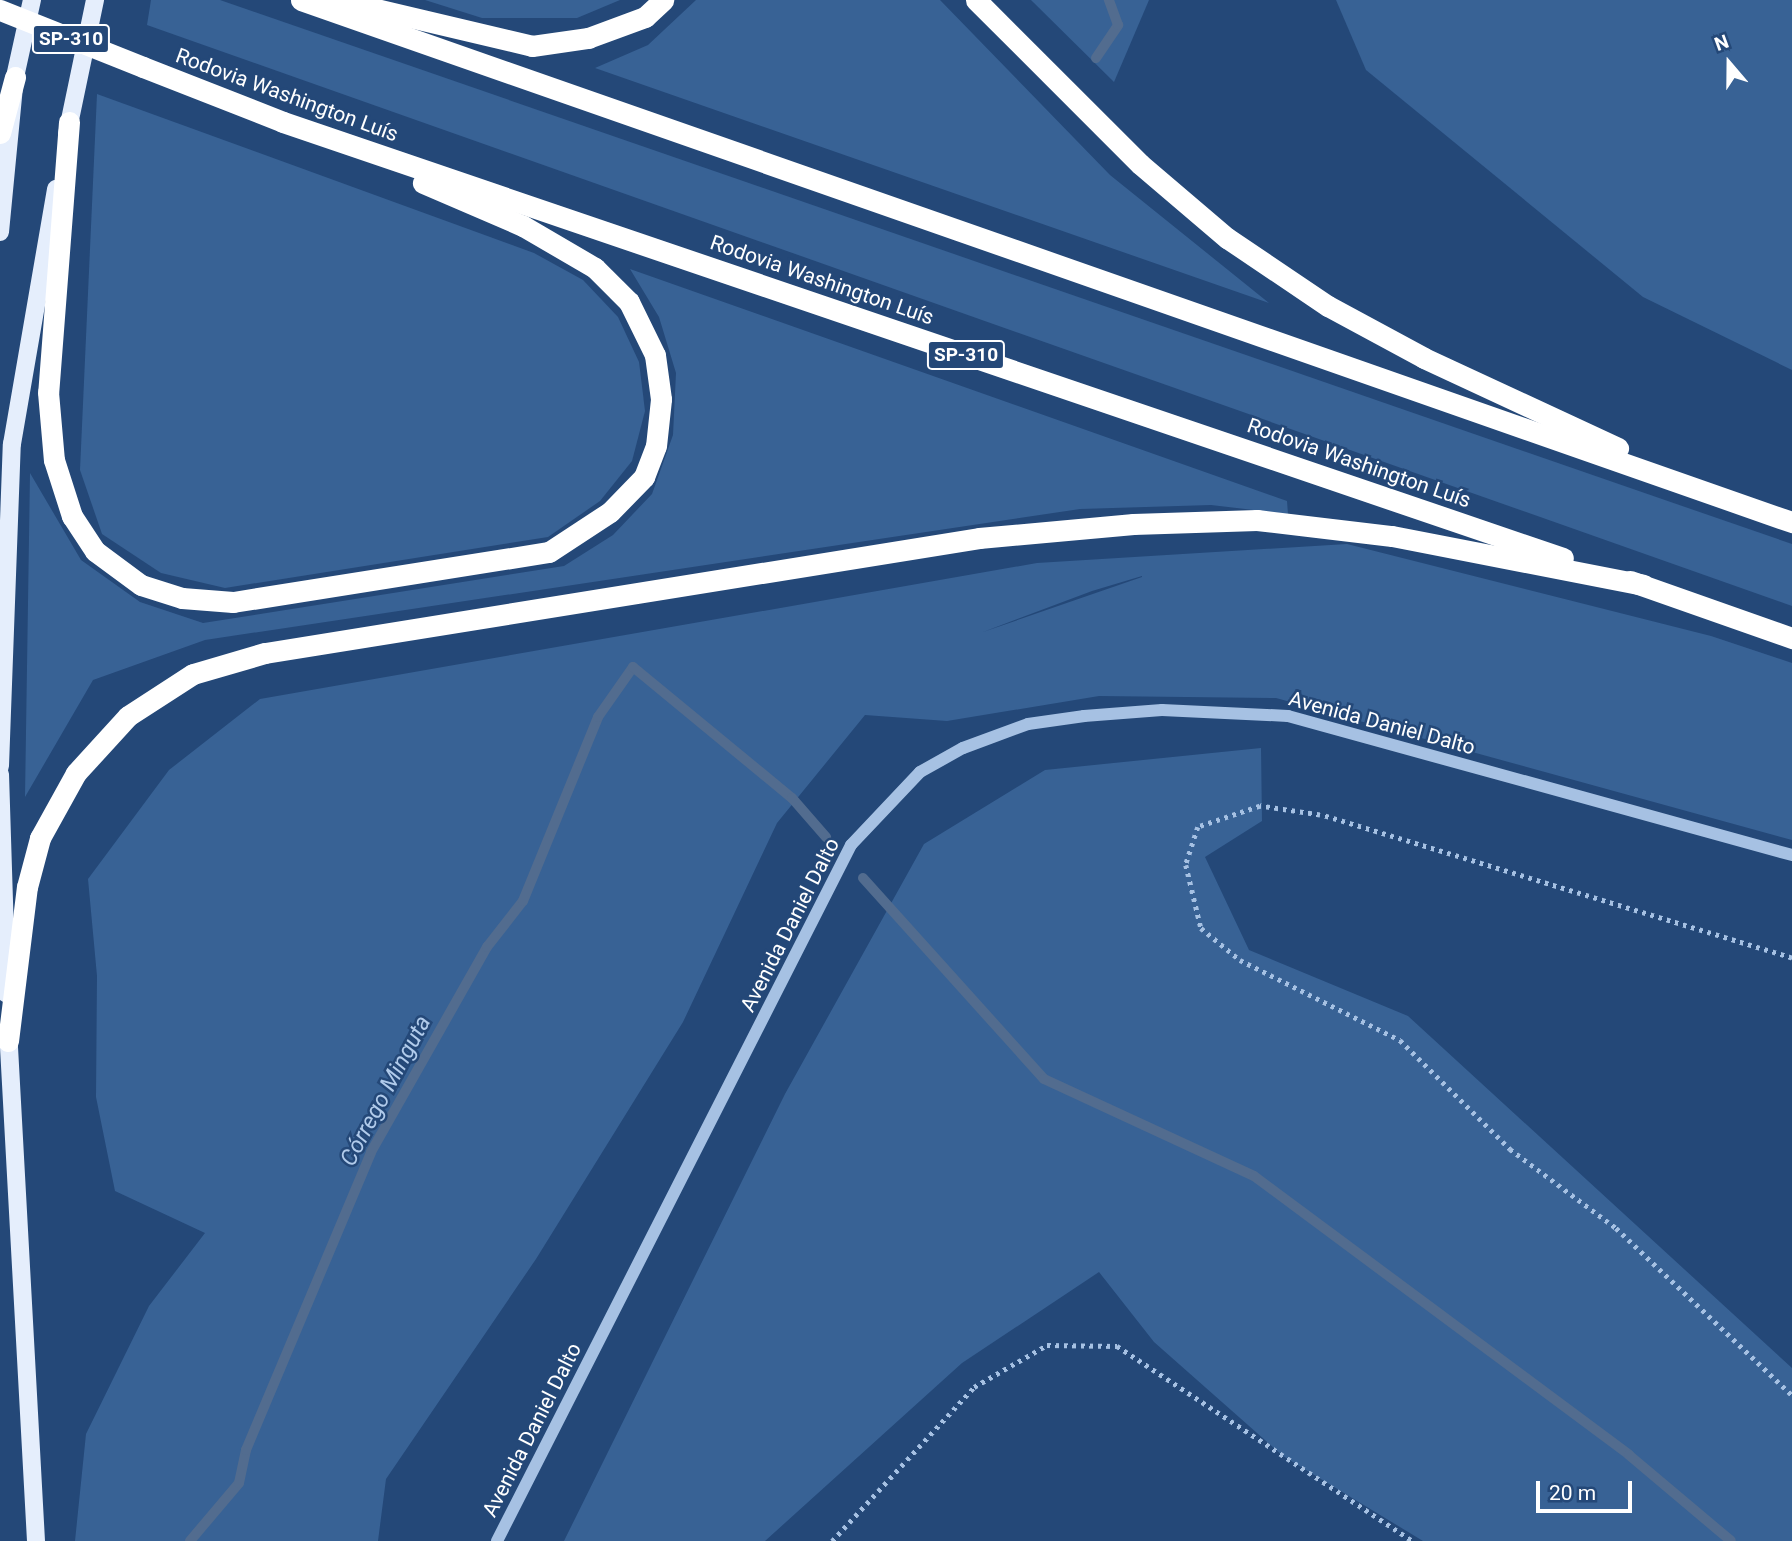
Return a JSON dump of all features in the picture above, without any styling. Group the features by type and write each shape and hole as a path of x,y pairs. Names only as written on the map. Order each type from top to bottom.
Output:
{"highway":[{"path":"301,0 1792,522"},
{"path":"336,0 532,46 588,38 645,18 663,0"},
{"path":"976,0 1140,164 1227,238 1328,306 1724,498"},
{"name":"Rodovia Washington Luís","path":"0,10 283,122 1792,638"},
{"path":"0,133 15,78"},
{"path":"69,122 48,392 54,460 72,516 95,551 141,585 182,598 233,602 397,579 549,552 610,512 644,477 656,446 661,399 655,355 629,302 595,268 523,226 283,122"},
{"path":"8,1041 27,887 40,838 76,773 128,716 193,674 265,653 979,538 1133,524 1257,520 1365,533 1643,585"}],"main road":[{"path":"0,232 15,78 32,0"},
{"path":"0,766 12,444 69,122 95,0"},
{"path":"0,774 8,1041 36,1541"}],"street":[{"name":"Avenida Daniel Dalto","path":"497,1541 851,845 920,772 963,748 1028,724 1084,716 1162,710 1288,716 1792,855"}],"path":[{"path":"1792,958 1320,815 1260,806 1198,827 1186,865 1200,928 1240,960 1400,1040 1510,1149 1616,1228 1792,1395"},
{"path":"832,1541 974,1387 1047,1345 1117,1346 1413,1541"}],"shaded area":[{"path":"151,0 220,0 1792,544 1792,606 147,25"},
{"path":"425,0 620,0 577,18 482,18"},
{"path":"696,0 940,0 1110,175 1269,303 595,68 648,45"},
{"path":"1031,0 1149,0 1114,82"},
{"path":"1336,0 1792,0 1792,370 1643,297 1366,70"},
{"path":"97,94 534,253 583,280 618,317 639,362 645,411 632,461 600,501 548,537 225,588 161,573 102,534 80,470"},
{"path":"630,269 1287,501 1288,514 1211,505 1080,509 205,640 93,680 25,797 30,473 81,560 140,602 203,623 564,566 613,535 652,494 673,435 676,373 659,317"},
{"path":"1347,544 1711,636 1792,663 1792,840 1276,698 1099,696 947,721 865,715 777,823 683,1022 536,1259 386,1479 378,1541 75,1541 86,1434 149,1306 205,1233 115,1191 96,1097 97,976 88,879 169,770 260,699 1037,563","holes":["1142,577 983,632 1092,591"]},
{"path":"1261,748 1262,821 1205,857 1249,950 1408,1016 1792,1368 1792,1541 1423,1541 1283,1456 1154,1342 1099,1272 962,1363 765,1541 564,1541 785,1094 924,844 1045,770"}],"waterway":[{"name":"Córrego Minguta","path":"1096,58 1118,25 1109,0"},
{"name":"Córrego Minguta","path":"190,1541 239,1483 246,1450 371,1152 487,947 523,901 598,717 633,667 792,798 826,837"},
{"path":"863,878 1044,1079 1254,1176 1629,1455 1731,1541"}]}
